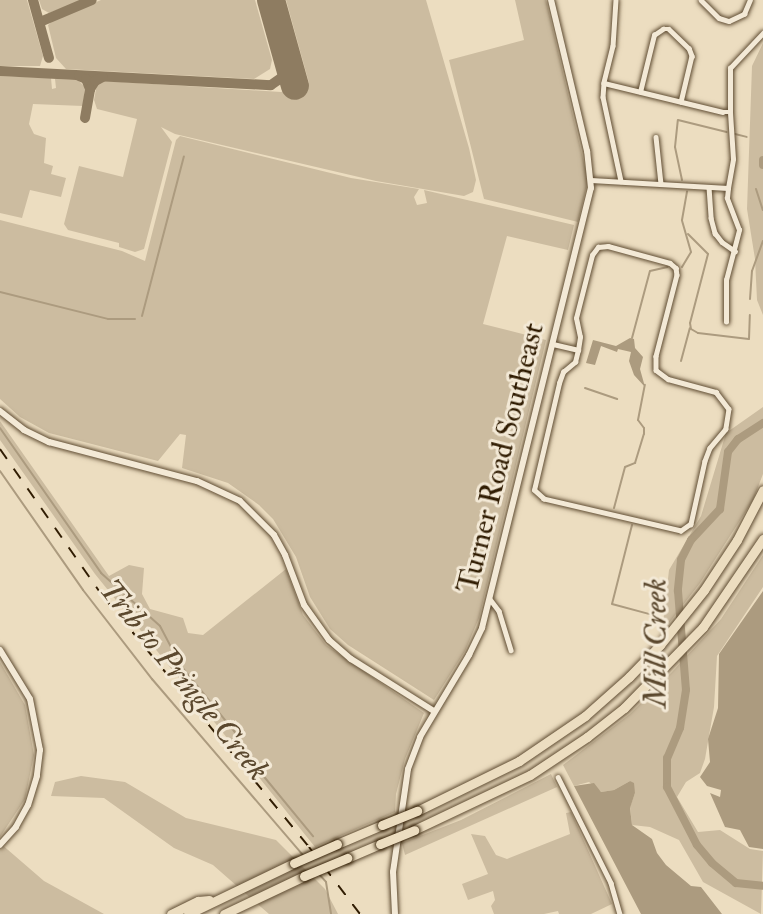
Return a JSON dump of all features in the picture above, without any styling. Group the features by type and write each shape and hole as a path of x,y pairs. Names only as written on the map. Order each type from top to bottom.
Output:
{"highway":[{"path":"188,914 294,863 477,783 541,747 606,698 668,635 733,547 763,490"},
{"path":"224,914 304,876 489,796 552,761 624,708 670,664 731,590 763,539"},
{"path":"171,914 198,901 214,900"}],"main road":[{"name":"Turner Road Southeast","path":"395,914 392,881 406,779 415,748 434,711 477,641 491,599 592,180 551,0"},
{"path":"0,411 24,430 49,442 197,481 234,497 252,510 274,535 285,555 304,606 329,640 351,659 434,711"},
{"path":"0,650 30,699 40,750 37,776 28,806 0,845"}],"street":[{"path":"616,0 613,46 603,97 621,181"},
{"path":"701,0 719,18 729,21 744,14 750,0"},
{"path":"640,92 654,35 668,29 689,48 692,55 681,102"},
{"path":"726,323 726,280 739,230 727,198 733,167 730,68 763,33"},
{"path":"604,83 730,112"},
{"path":"656,137 661,184"},
{"path":"592,180 728,188"},
{"path":"709,187 715,233 735,251"},
{"path":"608,246 674,265 677,275 656,356 656,370 668,379 716,392 727,404 729,414 726,429 707,454 693,517 685,530 603,515 544,499 535,494 534,485 559,383 563,372 575,362 578,350 580,337 576,318 592,255 598,247 608,246"},
{"path":"553,344 578,350"},
{"path":"491,599 499,611 512,650"},
{"path":"558,778 606,872 620,914"}],"shaded area":[{"path":"0,0 27,0 43,56 40,66 0,66"},
{"path":"39,0 83,0 49,13 42,9"},
{"path":"101,0 255,0 272,60 270,69 254,79 66,69 56,58 48,25"},
{"path":"286,0 426,0 469,148 476,180 473,192 464,196 376,181 175,134 161,127 172,142 144,249 135,252 119,247 119,243 68,230 64,224 79,166 123,177 137,119 97,109 94,100 97,84 106,81 281,92 309,83"},
{"path":"515,0 546,0 588,180 578,222 484,199 449,60 524,40"},
{"path":"763,43 763,315 757,300 755,259 747,209 752,66"},
{"path":"0,76 51,78 52,89 56,88 55,79 78,80 85,87 83,106 33,104 29,124 34,134 46,138 44,163 53,166 51,174 66,178 61,197 30,190 22,218 0,213"},
{"path":"180,136 351,178 419,189 414,197 417,205 427,203 424,190 574,225 568,250 507,236 483,324 546,340 479,618 465,651 434,700 348,645 330,629 310,597 296,557 273,519 259,505 228,483 182,468 186,435 180,434 158,461 49,433 20,417 0,399 0,220 122,251 145,261 176,140"},
{"path":"630,338 634,339 635,348 643,357 640,369 645,387 634,375 629,361 631,352 618,349 617,352 601,346 595,365 586,363 593,340 616,346"},
{"path":"763,407 763,474 753,500 700,583 662,632 669,570 701,516 726,433"},
{"path":"0,421 109,576 129,565 144,568 142,594 150,609 183,618 188,633 203,635 286,569 303,615 326,645 424,713 405,759 396,794 395,812 315,847 95,574 0,440"},
{"path":"763,555 763,587 717,656 714,707 705,759 700,773 686,782 677,797 698,832 720,830 750,849 763,851 761,914 703,882 679,840 650,827 632,825 630,807 635,793 630,781 614,790 601,792 589,782 574,786 563,765 630,714 672,672 721,619"},
{"path":"763,591 763,849 749,847 740,830 725,827 710,793 720,797 721,790 707,786 700,777 710,762 708,739 718,708 719,654"},
{"path":"0,662 25,705 34,755 25,799 0,837"},
{"path":"551,774 557,787 405,855 402,843 461,820"},
{"path":"81,776 125,782 186,818 276,840 325,889 338,914 269,914 213,865 174,848 104,798 51,796 55,782"},
{"path":"630,781 634,783 635,793 630,808 632,825 652,839 657,853 666,865 691,886 701,887 722,914 641,914 574,786 594,783 601,792 614,790"},
{"path":"571,812 612,904 591,914 559,914 558,911 544,914 494,914 491,906 495,900 493,891 468,900 462,884 488,874 471,834 485,836 496,855 507,859 570,834 566,813"},
{"path":"0,843 44,881 104,914 0,914"}],"waterway":[{"path":"682,180 675,147 678,120 727,132"},
{"path":"735,134 747,137"},
{"path":"142,316 184,156"},
{"name":"Mill Creek","path":"763,160 763,165"},
{"path":"756,189 763,210"},
{"path":"682,267 691,252 682,220 687,191"},
{"path":"688,234 708,254 690,323 691,329 698,333 749,339 750,315"},
{"path":"750,299 752,271 763,241"},
{"path":"632,338 650,271 668,267"},
{"path":"0,292 108,319 135,319"},
{"path":"681,361 690,328"},
{"path":"614,508 625,467 635,463 644,434 644,428 638,420 645,385"},
{"path":"585,388 617,399"},
{"name":"Mill Creek","path":"763,423 738,439 728,452 720,509 691,540 681,560 678,591 686,690 680,728 667,758 667,787 697,845 712,863 736,883 763,886"},
{"path":"0,428 101,573 160,626 181,666 234,731 261,773 313,836"},
{"name":"Trib to Pringle Creek","path":"0,471 83,590 152,679 303,855"},
{"path":"632,525 612,604 650,614"},
{"name":"Trib to Pringle Creek","path":"318,873 326,882 331,914"}],"taxiway":[{"path":"33,0 49,58"},
{"path":"40,22 92,0"},
{"path":"0,71 271,85 287,74 288,63"},
{"path":"79,76 86,79 90,89 95,81 103,77"},
{"path":"85,118 90,89"}],"runway":[{"path":"271,0 295,86"}],"railway":[{"path":"0,449 102,595 309,847 360,914"}]}
